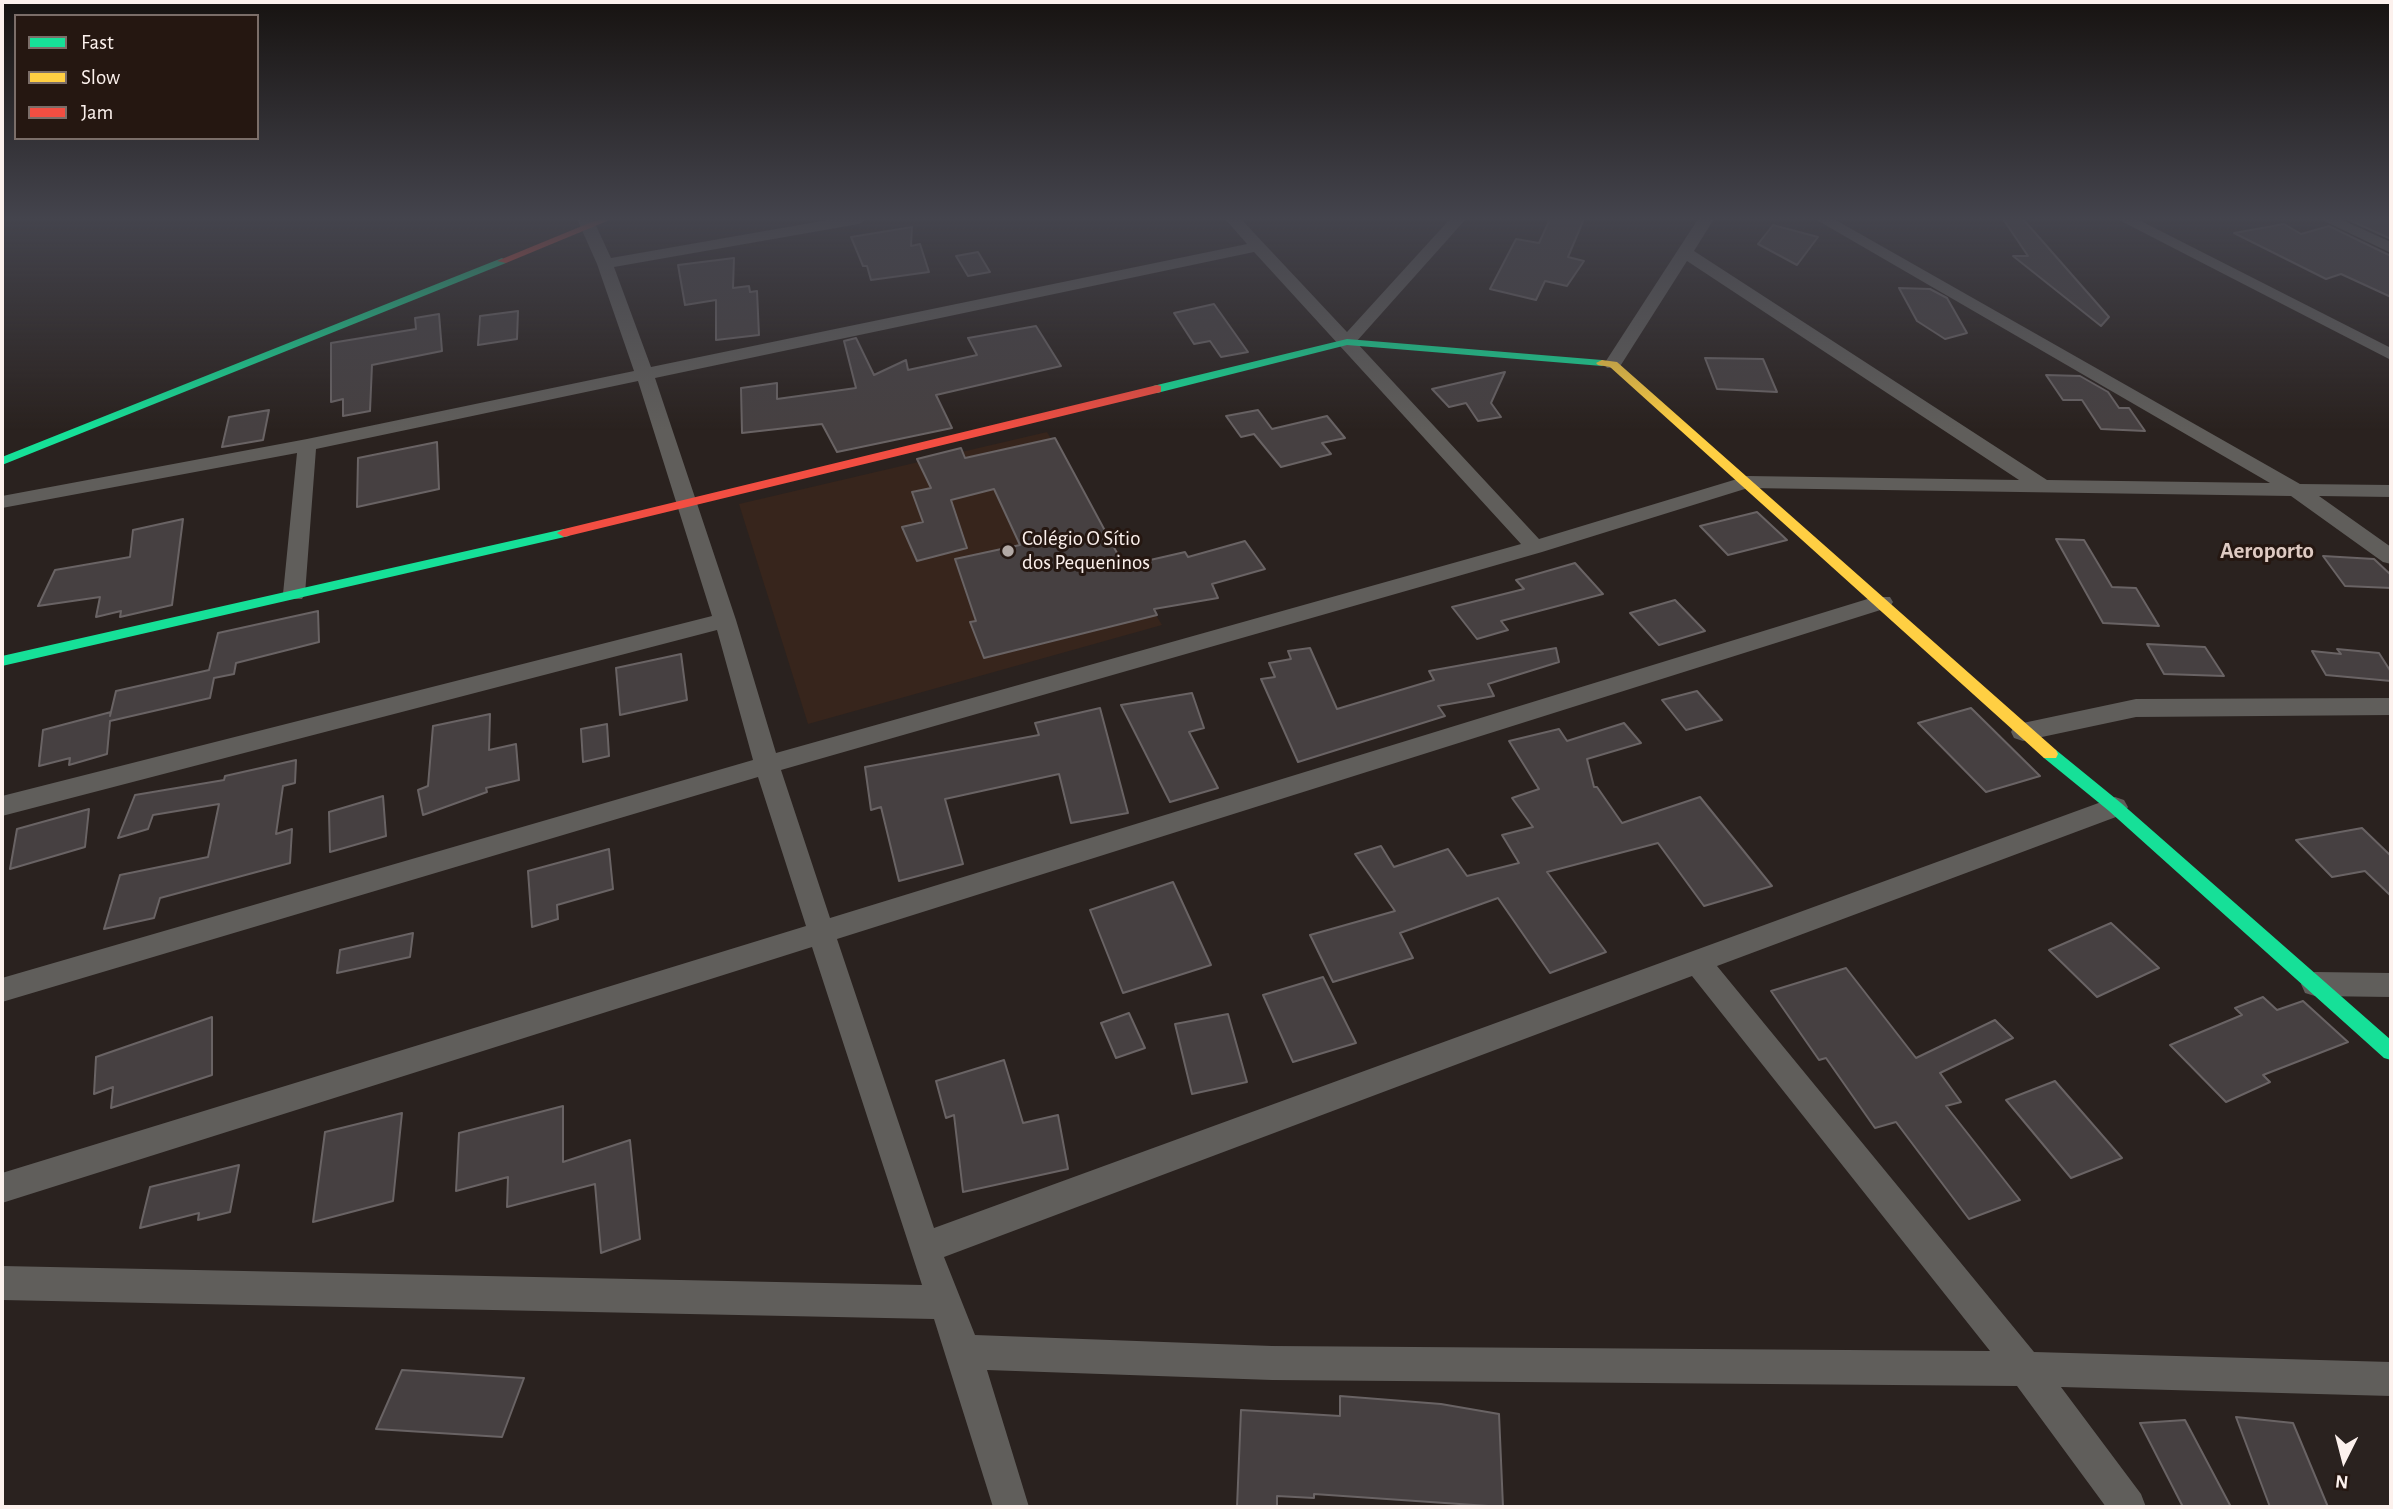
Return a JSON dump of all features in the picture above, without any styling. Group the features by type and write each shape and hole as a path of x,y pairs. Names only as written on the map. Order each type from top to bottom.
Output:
{"street":[{"path":"2,446 411,289"},
{"path":"2,461 422,289"},
{"path":"614,289 645,375 685,505 725,621 767,765 924,1248 964,1352 1011,1507"},
{"path":"2,502 307,444 1052,289"},
{"path":"1298,289 1535,547"},
{"path":"1347,342 1394,289"},
{"path":"1613,364 1661,289"},
{"path":"1742,289 2042,487"},
{"path":"1946,289 2295,489 2391,557"},
{"path":"2263,289 2391,355"},
{"path":"2,661 685,505 1347,342 1613,364 1882,602 2023,732 2115,807 2391,1052"},
{"path":"294,594 307,444"},
{"path":"2,990 767,765 1535,547 1746,482 2391,491"},
{"path":"2,1188 824,934 1882,602"},
{"path":"2,806 725,621"},
{"path":"2023,732 2136,708 2391,707"},
{"path":"924,1248 2115,807"},
{"path":"1697,962 2026,1369 2128,1507"},
{"path":"2315,984 2391,985"},
{"path":"2,1283 945,1303"},
{"path":"964,1352 1272,1363 2026,1369 2391,1379"}],"shaded area":[{"path":"1047,432 1162,625 808,724 739,504"}],"building":[{"path":"682,289 757,291 759,335 716,340 716,300 685,305"},
{"path":"1492,289 1541,289 1536,300"},
{"path":"1900,289 1931,289 1947,298 1967,333 1945,339 1917,321"},
{"path":"2055,289 2085,289 2109,317 2101,326"},
{"path":"2375,289 2391,289 2391,297"},
{"path":"1214,304 1248,352 1221,357 1210,341 1194,344 1174,313"},
{"path":"518,311 517,339 478,345 480,316"},
{"path":"439,314 442,351 372,365 370,411 343,416 343,399 331,402 331,343 416,329 415,318"},
{"path":"1036,326 1061,366 936,395 952,428 837,452 822,424 742,433 741,388 777,383 777,399 856,388 844,341 856,338 874,375 906,360 908,370 977,355 968,338"},
{"path":"1705,358 1763,359 1777,392 1717,389"},
{"path":"1505,372 1491,403 1501,417 1478,421 1466,403 1449,407 1432,389"},
{"path":"2046,375 2080,376 2108,392 2119,408 2129,408 2145,431 2101,429 2082,400 2063,400"},
{"path":"269,410 263,440 222,447 229,417"},
{"path":"1258,410 1272,429 1327,416 1345,438 1322,443 1331,454 1281,467 1254,434 1241,437 1226,416"},
{"path":"1055,438 1124,566 1185,552 1188,557 1245,541 1265,569 1212,584 1218,598 1154,609 1157,615 984,658 970,622 976,621 955,559 1020,545 994,489 951,500 967,548 917,561 902,527 923,522 912,492 931,488 917,459 961,448 965,458"},
{"path":"437,442 439,489 357,507 358,458"},
{"path":"1757,512 1787,540 1728,555 1700,526"},
{"path":"183,519 172,605 120,617 121,611 96,617 100,597 38,606 55,570 130,557 133,530"},
{"path":"2056,539 2084,540 2112,587 2136,588 2159,626 2103,623"},
{"path":"2323,556 2374,559 2391,575 2391,588 2345,586"},
{"path":"1575,563 1603,594 1501,621 1508,630 1477,639 1452,607 1524,589 1516,580"},
{"path":"1675,600 1705,631 1659,645 1630,613"},
{"path":"318,611 319,642 236,663 234,674 214,678 210,698 110,721 107,754 69,765 70,758 39,766 43,730 111,712 116,691 209,670 218,633"},
{"path":"2147,644 2205,647 2224,676 2164,674"},
{"path":"1310,648 1337,709 1434,680 1429,671 1556,648 1559,662 1488,684 1494,696 1438,706 1445,716 1298,762 1261,679 1275,677 1269,663 1291,659 1288,651"},
{"path":"2337,649 2379,653 2391,672 2391,681 2326,675 2312,651 2341,654"},
{"path":"681,654 687,700 620,715 616,668"},
{"path":"1697,691 1722,720 1686,730 1662,700"},
{"path":"1192,693 1204,728 1189,732 1218,788 1170,802 1121,705"},
{"path":"1100,708 1128,813 1071,823 1059,774 945,799 963,864 899,881 881,807 871,810 865,767 1039,735 1035,723"},
{"path":"1971,708 2040,776 1986,792 1918,723"},
{"path":"490,714 489,750 516,744 519,780 486,788 487,792 423,815 418,790 428,786 433,726"},
{"path":"1624,723 1641,743 1587,759 1594,787 1597,787 1622,823 1700,797 1772,886 1704,906 1658,843 1547,872 1606,952 1550,973 1498,898 1400,933 1413,958 1333,982 1310,935 1395,911 1355,854 1381,846 1394,867 1448,849 1467,876 1519,863 1502,835 1533,827 1512,798 1539,789 1509,741 1559,729 1567,741"},
{"path":"607,724 609,756 583,762 581,729"},
{"path":"296,760 295,783 283,786 276,834 292,829 290,863 160,898 154,918 104,929 120,875 208,857 219,804 153,815 148,829 118,838 135,795 224,780 225,776"},
{"path":"383,796 386,836 330,852 329,812"},
{"path":"89,809 85,847 10,869 17,829"},
{"path":"2362,828 2391,856 2391,896 2365,871 2332,877 2296,840"},
{"path":"609,849 613,889 557,905 558,919 532,927 528,871"},
{"path":"1173,882 1211,965 1123,993 1090,910"},
{"path":"2111,923 2159,968 2097,997 2049,950"},
{"path":"413,933 410,957 337,973 340,950"},
{"path":"1846,968 1916,1058 1995,1020 2013,1038 1940,1073 1961,1102 1946,1106 2020,1200 1969,1219 1896,1122 1875,1128 1826,1058 1819,1060 1771,991"},
{"path":"1323,977 1356,1043 1293,1062 1263,995"},
{"path":"2263,997 2277,1010 2303,1001 2348,1042 2263,1075 2270,1082 2226,1102 2170,1045 2242,1015 2235,1008"},
{"path":"1129,1013 1145,1048 1116,1058 1101,1023"},
{"path":"1228,1014 1247,1082 1192,1094 1175,1024"},
{"path":"212,1017 212,1075 111,1108 113,1087 94,1094 96,1057"},
{"path":"1004,1060 1023,1123 1058,1115 1068,1169 963,1192 954,1115 946,1118 936,1081"},
{"path":"2055,1081 2122,1158 2071,1178 2006,1100"},
{"path":"563,1106 563,1162 630,1140 640,1239 601,1253 595,1184 507,1207 508,1177 456,1191 459,1133"},
{"path":"402,1113 393,1201 313,1222 325,1132"},
{"path":"239,1165 230,1212 198,1220 199,1213 140,1228 150,1187"},
{"path":"402,1370 524,1378 502,1437 376,1429"},
{"path":"1340,1396 1441,1404 1499,1414 1503,1507 1314,1494 1314,1498 1277,1496 1277,1507 1237,1507 1241,1410 1340,1416"},
{"path":"2236,1417 2293,1423 2328,1507 2270,1507"},
{"path":"2185,1420 2231,1507 2183,1507 2140,1423"}],"traffic: fast":[{"path":"2,461 431,289"},
{"path":"1157,389 1347,342 1602,363"},
{"path":"2,661 564,533"},
{"path":"2050,754 2115,807 2391,1052"}],"traffic: slow":[{"path":"1602,363 1613,364 2050,754"}],"traffic: jam":[{"path":"564,533 1157,389"}],"place":[{"name":"Colégio O Sítio dos Pequeninos","path":"1008,551"}],"district":[{"name":"Aeroporto","path":"2267,551"}]}
